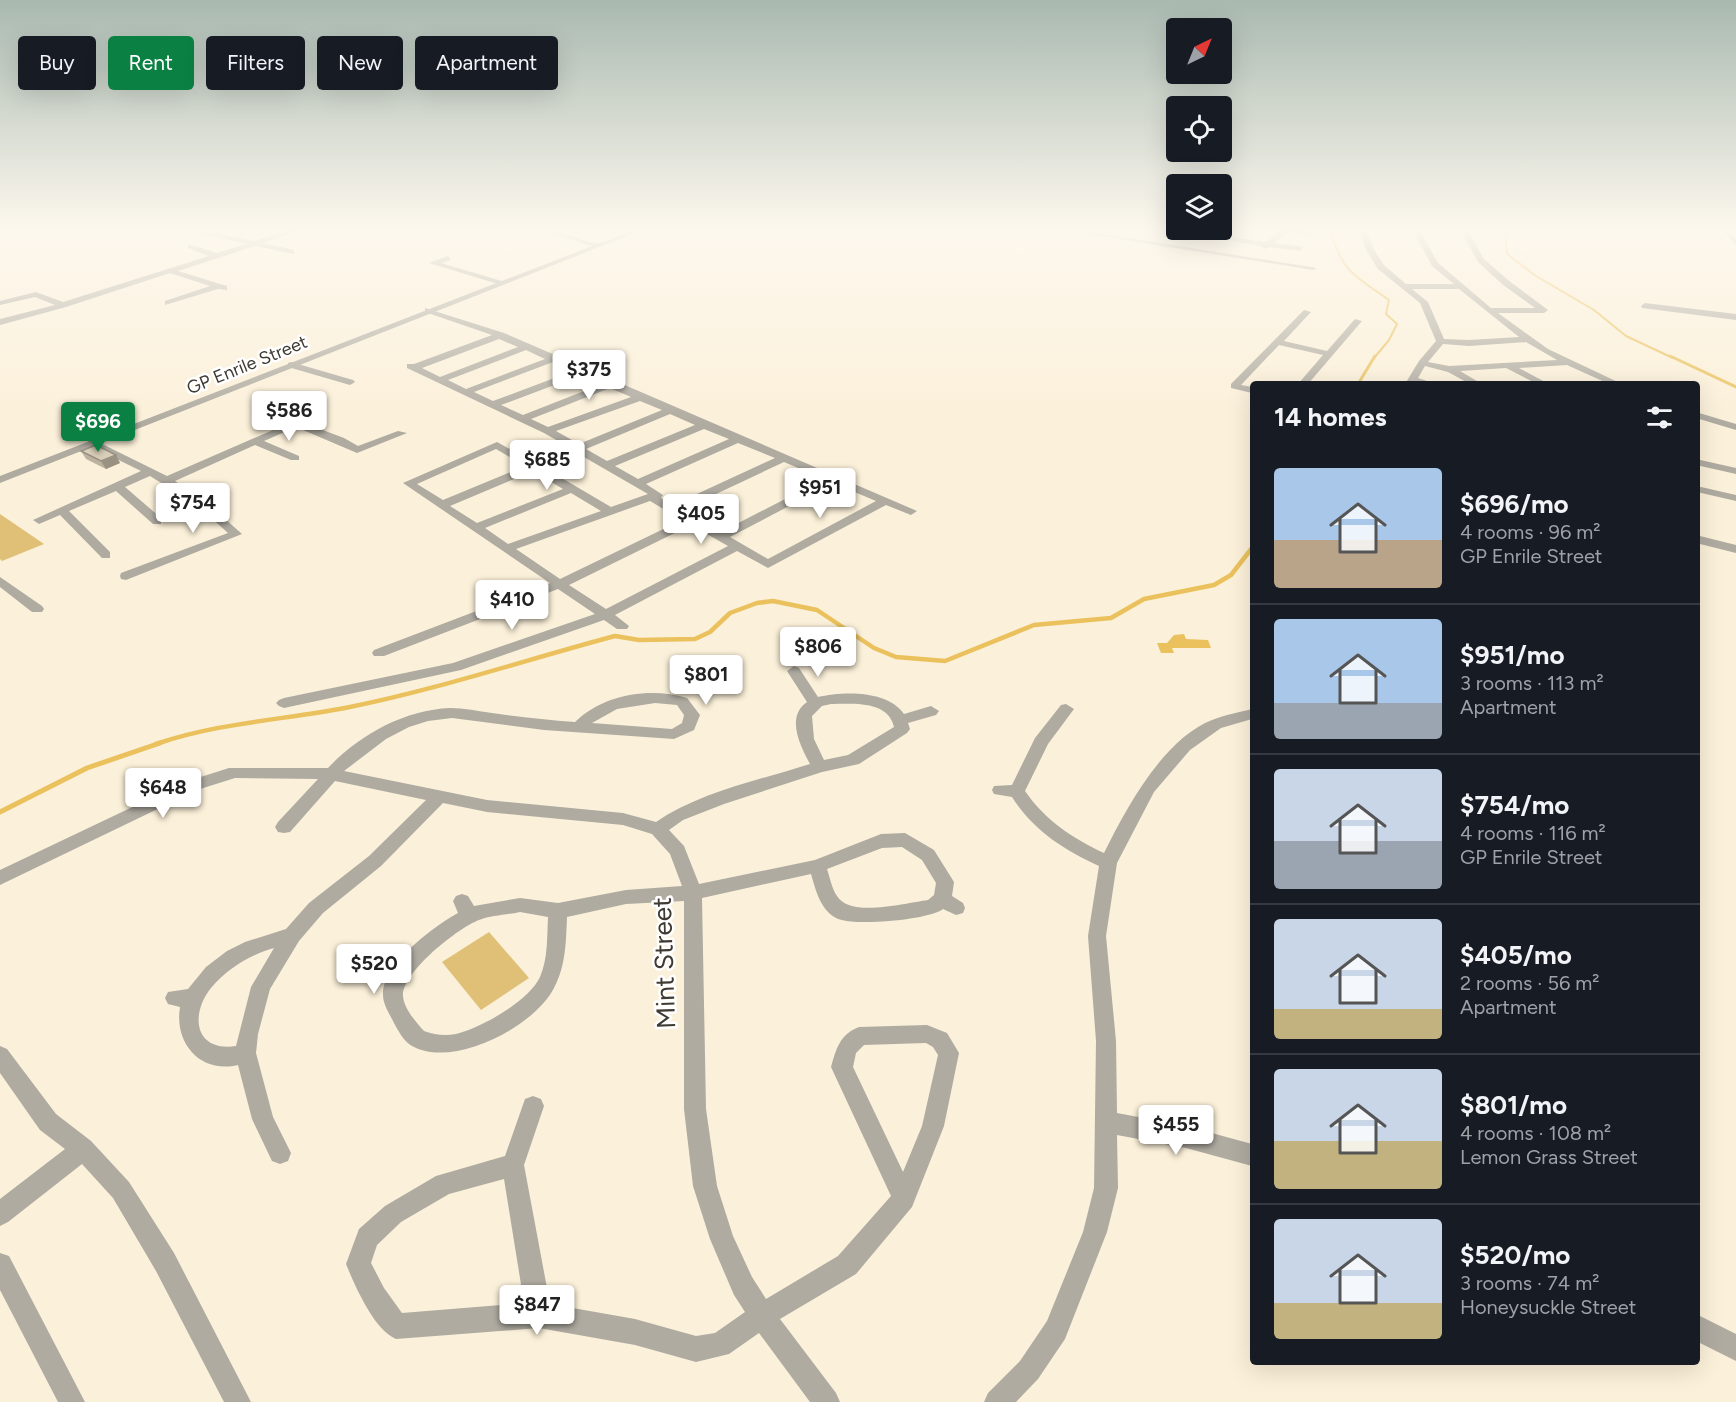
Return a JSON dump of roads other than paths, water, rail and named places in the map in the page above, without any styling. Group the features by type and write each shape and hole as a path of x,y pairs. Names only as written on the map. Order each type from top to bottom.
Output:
{"street":[{"path":"0,322 99,294"},
{"path":"168,303 196,294"},
{"name":"GP Enrile Street","path":"0,480 469,294"},
{"path":"1414,294 1424,302 1441,341"},
{"path":"1470,294 1527,339 1566,362 1610,381"},
{"path":"1490,311 1544,310 1522,294"},
{"path":"2,309 49,299 63,306"},
{"path":"1645,306 1736,317"},
{"path":"2,309 18,318"},
{"path":"428,310 501,335 738,439 911,511"},
{"path":"1250,390 1234,386 1306,312"},
{"path":"1306,381 1358,321"},
{"path":"501,335 412,367 548,431 657,495 507,548"},
{"path":"1441,341 1469,343 1527,339"},
{"path":"1413,381 1422,363 1441,341"},
{"path":"1277,342 1329,354"},
{"path":"440,380 527,347"},
{"path":"466,392 554,359"},
{"path":"1422,363 1449,369 1566,362"},
{"path":"291,365 350,382"},
{"path":"1510,367 1538,381"},
{"path":"1449,369 1472,381"},
{"path":"493,405 582,371"},
{"path":"524,419 612,384"},
{"path":"548,431 653,387"},
{"path":"444,504 671,410"},
{"path":"1700,416 1736,427"},
{"path":"167,480 296,423 340,440 357,450 402,433"},
{"path":"606,465 704,424"},
{"path":"638,483 738,439"},
{"path":"255,441 295,458"},
{"path":"92,443 167,480 202,504 236,534 126,576"},
{"path":"611,512 497,445 409,483 444,504 622,626"},
{"path":"671,510 784,458"},
{"path":"1700,463 1736,471"},
{"path":"39,520 149,472"},
{"path":"719,538 834,478"},
{"path":"118,487 157,521"},
{"path":"477,527 572,489"},
{"path":"1701,490 1736,498"},
{"path":"651,497 688,521 768,564 886,500"},
{"path":"62,511 106,555"},
{"path":"379,653 560,584 688,521"},
{"path":"1700,540 1736,549"},
{"path":"284,703 456,667 606,615 736,547"},
{"path":"0,581 37,609"},
{"path":"794,671 815,703"},
{"path":"284,827 330,774 380,735 404,723 427,716 452,713 578,728 674,734 689,726 692,714 670,690 655,697 602,708 588,717 578,728"},
{"path":"0,878 213,777 236,772 330,774 511,810 623,819 658,829 677,816 718,800 820,767 853,760 902,729 901,720 891,709 869,701 824,699 815,703 805,714 802,728 806,741 820,767"},
{"path":"1066,709 1008,791 1047,830 1064,843 1108,863"},
{"path":"901,720 931,711"},
{"path":"997,1402 1029,1370 1056,1329 1095,1232 1106,1188 1106,1041 1097,936 1108,863 1132,814 1148,788 1184,746 1216,724 1250,715"},
{"path":"280,1153 263,1119 246,1053 248,1034 261,987 292,935 316,908 375,861 439,797"},
{"name":"Mint Street","path":"658,829 678,851 693,893 695,1109 705,1186 728,1253 762,1316 827,1402"},
{"path":"558,911 555,962 546,987 521,1011 484,1034 445,1046 417,1039 403,1020 393,994 399,973 465,909 520,905 558,911 626,897 693,893 817,866 881,841 905,840 928,855 945,882 949,904 861,916 843,913 829,901 817,866"},
{"path":"246,1053 230,1059 209,1054 195,1043 188,1027 190,1007 185,998 217,969 238,954 261,943 292,935"},
{"path":"513,1165 444,1184 393,1214 367,1237 358,1264 396,1326 539,1315 635,1332 696,1349 720,1345 762,1316 847,1265 904,1199 933,1126 949,1053 945,1036 927,1034 859,1036 847,1048 842,1067 904,1199"},
{"path":"0,1056 48,1122 83,1149 121,1190 165,1262 238,1402"},
{"path":"533,1106 513,1165 539,1315"},
{"path":"1107,1122 1186,1137 1250,1154"},
{"path":"0,1214 83,1149"},
{"path":"0,1265 72,1402"},
{"path":"1700,1329 1736,1348"}],"waterway":[{"path":"1374,358 1389,340 1397,324 1386,314 1389,300 1381,294"},
{"path":"1567,294 1594,310 1626,336 1673,358"},
{"path":"1360,381 1375,356"},
{"path":"1670,356 1736,387"},
{"path":"156,744 202,731 379,701 615,636 639,640 695,639 710,632 730,613 757,603 773,601 817,610 874,648 896,657 945,661 1034,625 1111,618 1144,599 1214,585 1231,575 1250,551"},
{"path":"0,812 87,768 160,743"}]}
